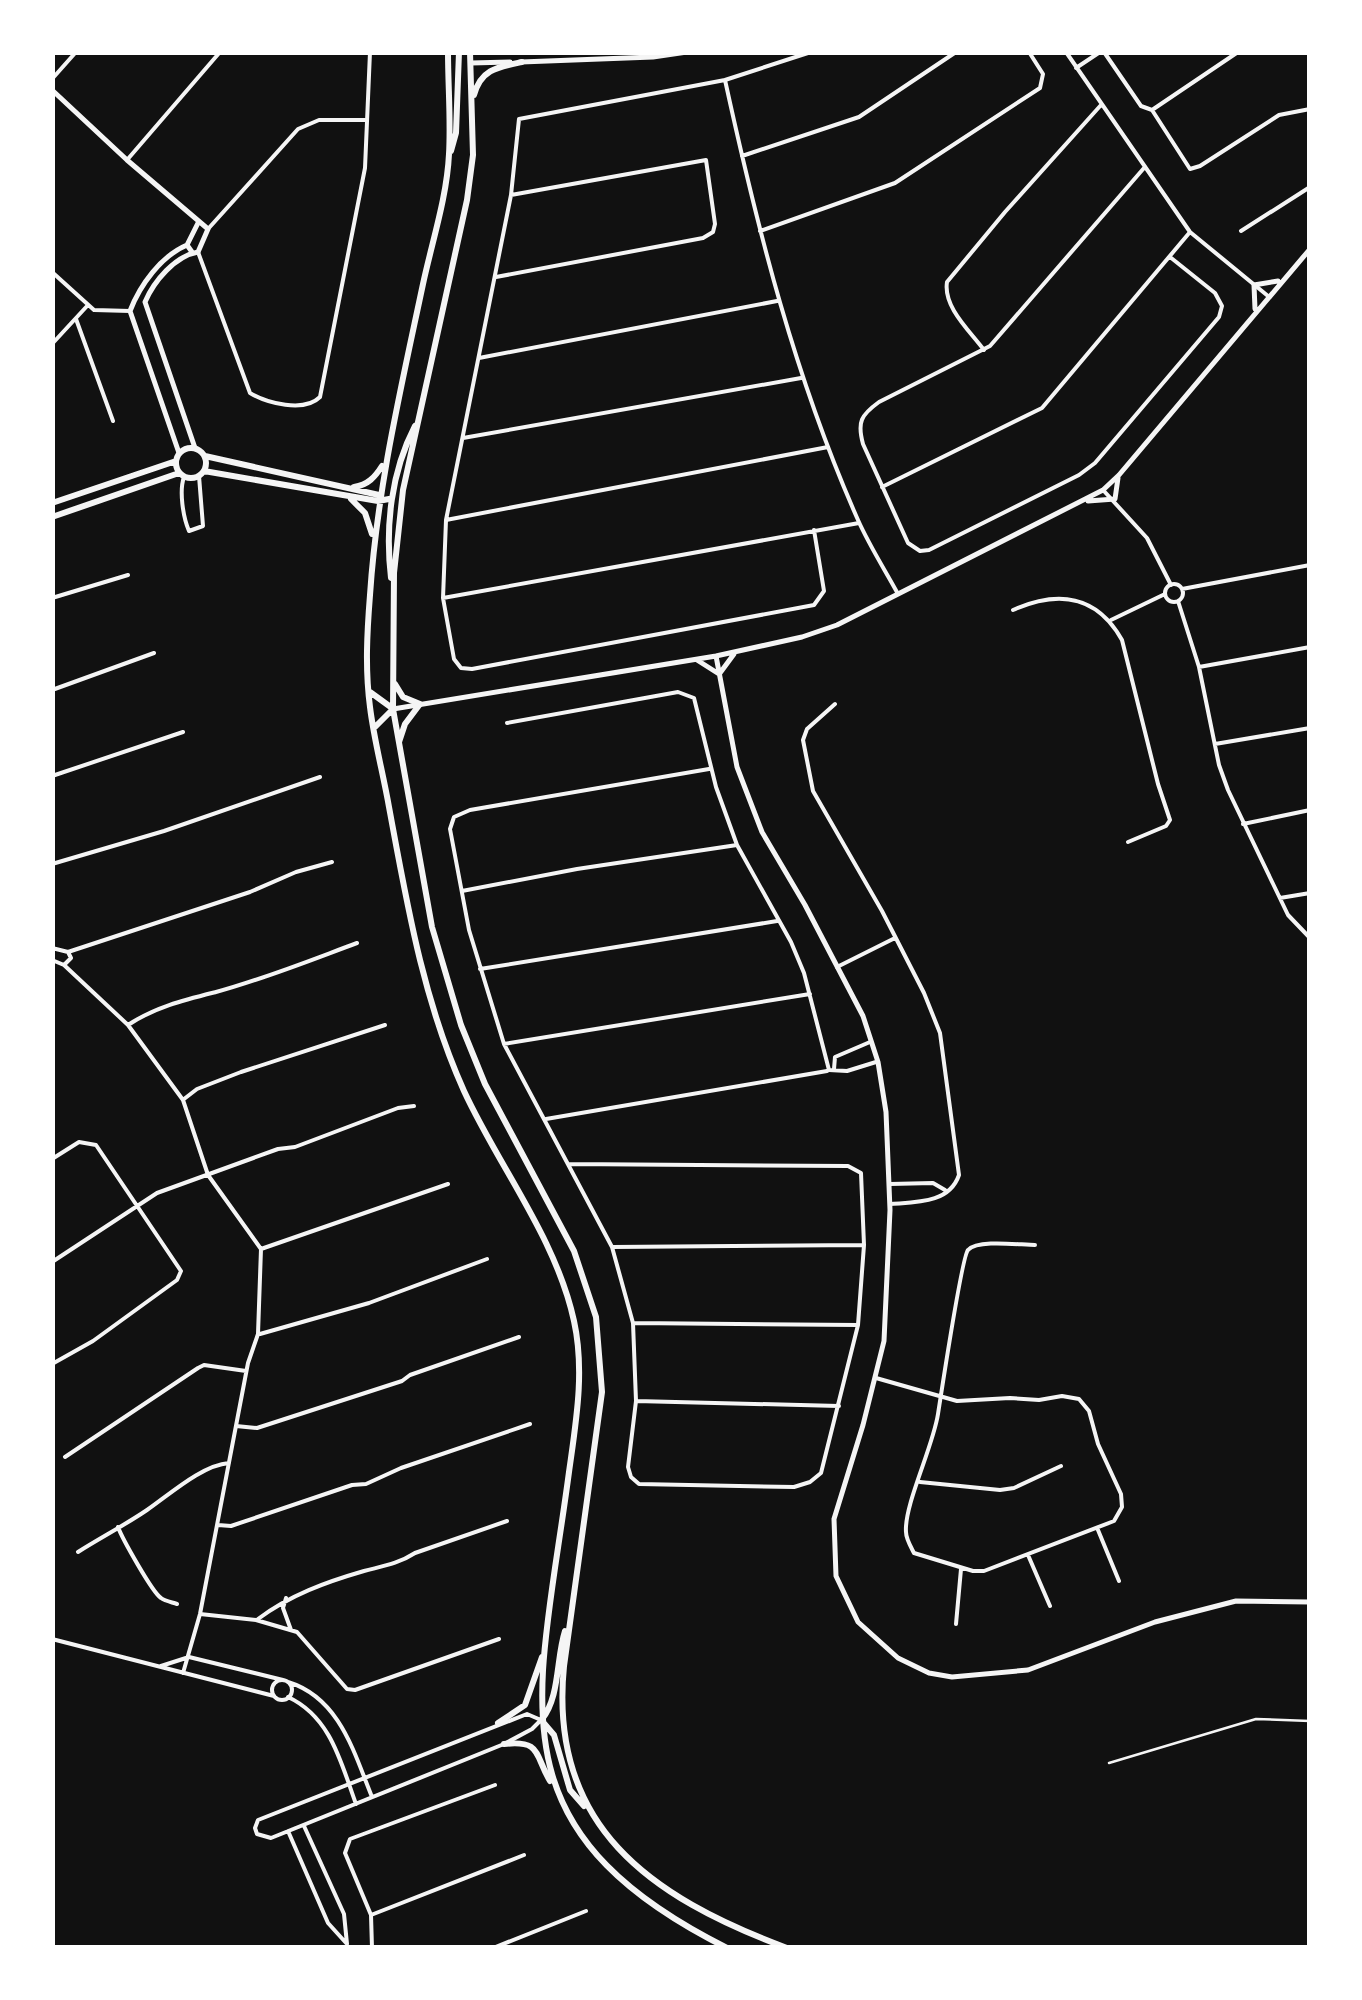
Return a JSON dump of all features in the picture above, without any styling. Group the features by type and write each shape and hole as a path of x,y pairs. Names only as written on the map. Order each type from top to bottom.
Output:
{"main road":[{"path":"448,52 449,157"},
{"path":"463,53 456,133 378,498 366,645 374,728 410,932 440,1032 465,1093 554,1260 574,1322 580,1392 545,1648 541,1720 556,1791"},
{"path":"463,53 470,64 472,101 468,200 403,490 394,599 393,709 432,927 461,1025 485,1084 574,1251 596,1317 602,1392 570,1618 562,1721 570,1763 588,1812"},
{"path":"472,101 484,74 492,68 522,62"},
{"path":"394,599 389,562 389,499 409,438 421,416"},
{"path":"52,504 177,457 187,448 347,492 389,499"},
{"path":"202,473 205,456"},
{"path":"177,457 181,475"},
{"path":"52,517 181,475 202,473 347,492 375,477 386,459"},
{"path":"347,492 365,513 374,541"},
{"path":"393,678 402,697 420,704 398,742"},
{"path":"369,691 393,709"},
{"path":"374,728 393,709"},
{"path":"541,1720 552,1700 558,1653 570,1618"},
{"path":"498,1724 526,1705 545,1648"},
{"path":"541,1720 554,1735 570,1790 628,1858 703,1909 787,1948"},
{"path":"504,1744 525,1742 535,1748 565,1813 607,1868 672,1918 723,1946"}],"street":[{"path":"52,79 76,52"},
{"path":"126,160 220,52"},
{"path":"187,245 195,252 250,393 260,399 303,406 314,403 320,397 365,168 370,52"},
{"path":"470,64 653,57 687,52"},
{"path":"811,52 724,80 519,119 511,195 446,520 443,598 454,659 461,668 472,670 700,628 766,611 814,605 824,591 814,530"},
{"path":"742,156 860,116 956,52"},
{"path":"760,231 894,183 1040,88 1044,81 1029,52"},
{"path":"1066,52 1190,232 1268,296"},
{"path":"1076,68 1102,52 1141,106 1152,110 1190,170 1279,115 1310,110"},
{"path":"1152,110 1238,52"},
{"path":"724,80 777,301 801,378 859,522 898,594"},
{"path":"52,90 126,160 208,229"},
{"path":"984,350 951,306 945,294 947,282 1101,105"},
{"path":"52,272 100,312 145,302 169,270 195,252 208,229 298,129 319,120 367,120"},
{"path":"496,277 703,238 713,232 715,224 706,160 511,195"},
{"path":"1144,168 984,350 878,402 862,414 858,427 863,444 908,542 920,551 928,550 1089,468 1220,317 1222,306 1215,293 1170,257"},
{"path":"1241,231 1310,188"},
{"path":"177,457 131,307 146,281 170,254 187,245 198,223"},
{"path":"882,487 1042,408 1190,232"},
{"path":"393,709 716,656 837,625 1103,490 1310,249"},
{"path":"1254,285 1285,277"},
{"path":"1254,285 1254,312"},
{"path":"479,358 777,301"},
{"path":"145,302 195,448"},
{"path":"52,344 88,305"},
{"path":"76,318 113,421"},
{"path":"134,325 149,319"},
{"path":"463,438 801,378"},
{"path":"446,520 828,446"},
{"path":"181,475 186,524 189,531 196,531 204,526 202,473"},
{"path":"1115,499 1119,475"},
{"path":"1103,490 1147,538 1171,585 1182,589 1310,565"},
{"path":"1083,501 1115,499"},
{"path":"443,598 859,522"},
{"path":"52,598 128,575"},
{"path":"1111,620 1166,594 1171,585"},
{"path":"1166,594 1170,601 1178,601 1182,589"},
{"path":"1013,610 1033,601 1054,598 1078,601 1111,620 1122,640 1170,820 1166,826 1128,842"},
{"path":"1178,601 1200,668 1228,790 1288,915 1310,938"},
{"path":"1200,668 1310,646"},
{"path":"720,674 736,652"},
{"path":"52,690 154,653"},
{"path":"716,656 737,768 762,832 863,1016 878,1062 886,1112 890,1184 886,1317 876,1378 834,1519 836,1576 858,1622 898,1658 952,1677 1028,1670 1155,1622 1236,1601 1310,1602"},
{"path":"696,659 720,674"},
{"path":"507,724 678,692 694,698 710,770 736,844 791,942 832,1070"},
{"path":"835,704 804,735 813,790 895,938 940,1033 959,1176 957,1183 934,1200 890,1204"},
{"path":"1215,744 1310,728"},
{"path":"52,776 183,732"},
{"path":"568,1164 848,1166 862,1172 864,1245 858,1325 821,1472 810,1482 794,1487 639,1484 631,1477 628,1467 636,1401 634,1323 612,1247 504,1044 480,969 450,829 460,812 710,770"},
{"path":"52,864 164,831 320,777"},
{"path":"1243,824 1310,810"},
{"path":"462,892 736,844"},
{"path":"53,946 68,952 332,862"},
{"path":"1280,898 1310,894"},
{"path":"480,969 779,920"},
{"path":"838,967 895,938"},
{"path":"128,1026 150,1011 289,968 357,942"},
{"path":"64,965 71,958 68,952"},
{"path":"52,960 64,965 128,1026 183,1100 208,1175 262,1249 258,1334 246,1371 200,1614 183,1673"},
{"path":"504,1044 810,994"},
{"path":"183,1100 241,1072 385,1025"},
{"path":"832,1070 835,1058 872,1042"},
{"path":"546,1119 832,1070 848,1071 878,1062"},
{"path":"52,1262 157,1192 296,1147 398,1108 414,1106"},
{"path":"52,1159 74,1145 91,1142 180,1266 180,1276 93,1341 52,1364"},
{"path":"890,1184 934,1183 946,1190"},
{"path":"262,1249 448,1184"},
{"path":"876,1378 940,1397 956,1400 1039,1400 1062,1396 1079,1399 1089,1412 1098,1444 1123,1500 1120,1514 1098,1529 984,1571 914,1553 906,1531 934,1438 940,1397 966,1252 980,1244 1036,1245"},
{"path":"612,1247 864,1245"},
{"path":"258,1334 382,1299 488,1259"},
{"path":"634,1323 858,1325"},
{"path":"236,1426 257,1428 402,1382 410,1375 520,1337"},
{"path":"66,1458 204,1365 246,1371"},
{"path":"636,1401 839,1406"},
{"path":"217,1525 231,1526 352,1485 366,1484 401,1468 530,1424"},
{"path":"78,1552 218,1464 229,1462"},
{"path":"919,1482 1000,1490 1014,1488 1060,1466"},
{"path":"256,1620 286,1598 404,1561 415,1553 507,1521"},
{"path":"118,1526 124,1544 155,1591 176,1604"},
{"path":"1098,1529 1119,1581"},
{"path":"1028,1555 1050,1606"},
{"path":"956,1624 961,1568"},
{"path":"286,1598 283,1608 291,1630"},
{"path":"200,1614 256,1620 297,1632 340,1686 355,1690 499,1639"},
{"path":"52,1639 278,1699 288,1697 318,1717 331,1737 356,1804"},
{"path":"161,1666 189,1657 309,1690 346,1731 372,1798"},
{"path":"274,1696 273,1685 285,1681"},
{"path":"285,1681 291,1692 288,1697"},
{"path":"527,1714 541,1720 532,1730 504,1744 372,1798 266,1838 257,1834 258,1820 498,1724 527,1714"},
{"path":"372,1948 370,1914 345,1853 350,1839 496,1784"},
{"path":"304,1825 344,1914 347,1946"},
{"path":"288,1831 328,1923 347,1946"},
{"path":"370,1914 524,1856"},
{"path":"493,1948 586,1911"}],"lane":[{"path":"1108,1763 1256,1719 1310,1720"}]}
